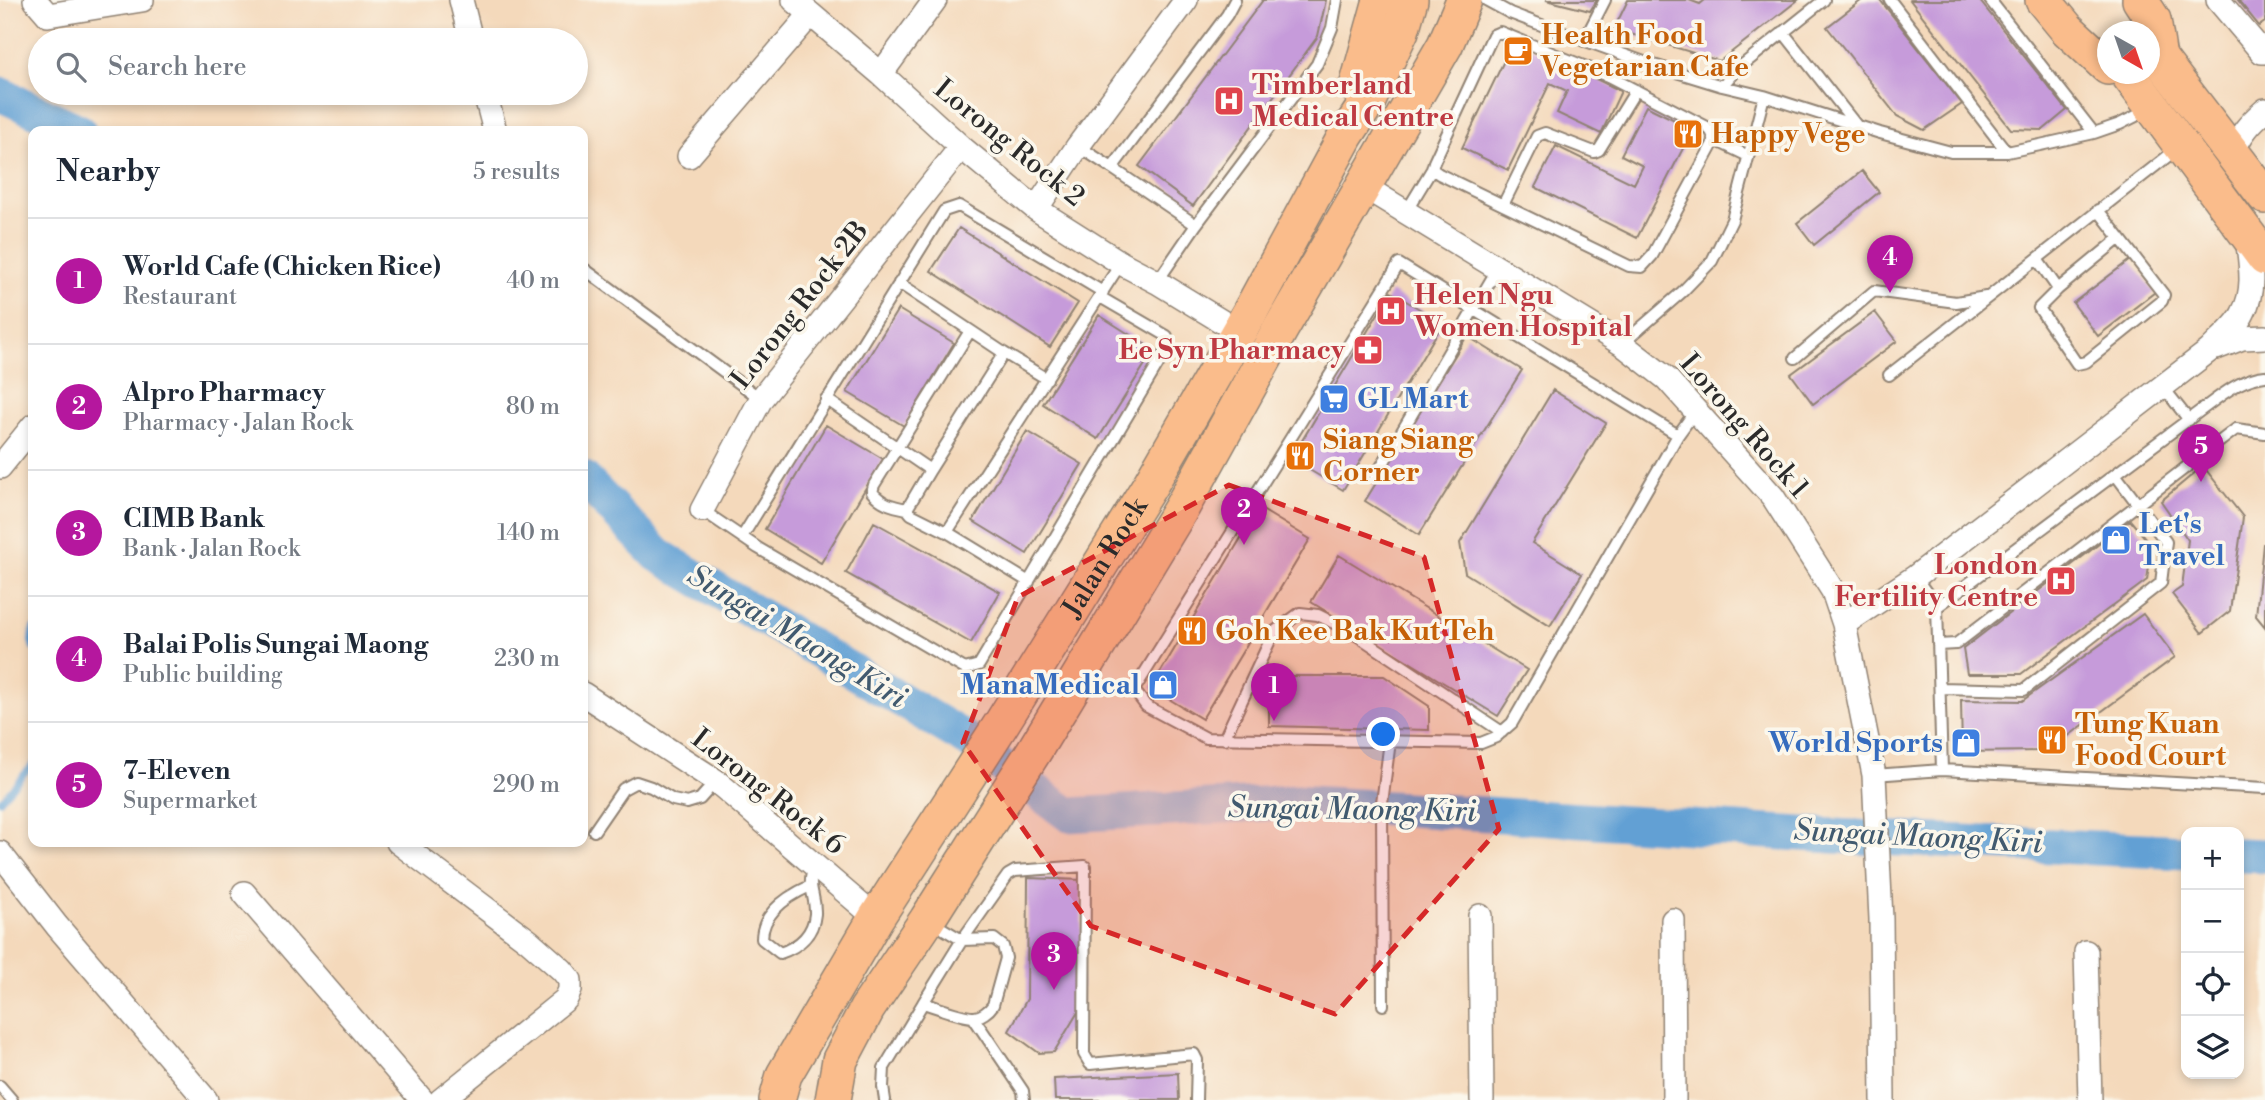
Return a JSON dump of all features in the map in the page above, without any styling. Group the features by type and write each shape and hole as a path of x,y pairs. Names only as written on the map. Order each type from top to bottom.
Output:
{"main road":[{"path":"1346,135 1354,95 1381,0"},
{"name":"Jalan Rock","path":"775,1092 876,918 1000,726 1150,485 1239,332 1346,135 1367,103 1401,31 1410,0"},
{"name":"Jalan Rock","path":"1363,186 1437,0"},
{"name":"Jalan Rock","path":"833,1100 840,1060 867,1009 1034,751 1182,507 1445,45 1464,0"},
{"path":"2043,0 2067,29 2097,55"},
{"path":"2140,0 2153,21"},
{"path":"2097,5 2118,21"},
{"path":"2160,59 2265,196"},
{"path":"2131,84 2182,145 2256,246"}],"street":[{"path":"35,0 48,15 142,0"},
{"path":"461,0 468,28"},
{"path":"881,74 935,0"},
{"path":"1036,209 1078,146 1186,0"},
{"path":"2218,0 2262,52 2265,52"},
{"path":"689,156 802,7"},
{"name":"Lorong Rock 2","path":"802,7 1036,209 1121,263 1239,332"},
{"path":"488,105 494,126"},
{"path":"2233,154 2238,140 2265,110"},
{"name":"Lorong Rock 2B","path":"702,510 761,399 961,147"},
{"name":"Lorong Rock 1","path":"1363,186 1622,344 1667,379 1773,497 1833,591 1844,624 1874,775 1881,919 1883,1100"},
{"path":"1844,624 1915,577 2210,350 2243,315 2249,296 2256,246"},
{"path":"2210,350 2242,338 2265,337"},
{"path":"0,467 28,432"},
{"name":"Lorong Rock 6","path":"588,697 716,781 812,876 876,918"},
{"path":"405,847 529,941 570,980 566,999 441,1100"},
{"path":"0,853 57,926 206,1100"},
{"path":"244,893 422,1100"},
{"path":"1480,916 1482,1100"},
{"path":"1673,920 1674,1100"},
{"path":"2085,952 2090,1100"}],"lane":[{"path":"1112,168 1227,15 1235,0"},
{"path":"1157,282 1317,64 1332,28 1337,0"},
{"path":"1486,0 1510,13 1579,39 1722,86 1951,152 2007,152 2094,133 2120,124 2127,84"},
{"path":"1510,13 1516,0"},
{"path":"1566,58 1605,0"},
{"path":"1722,86 1735,71 1824,0"},
{"path":"1890,0 2007,152"},
{"path":"1990,0 2094,133"},
{"path":"1406,212 1432,169 1493,35 1500,32 1636,90 1705,126 1715,140 1748,156"},
{"path":"1783,33 1857,126"},
{"path":"1503,205 1537,136 1545,133 1594,152 1599,150 1636,90"},
{"path":"1622,344 1682,292 1712,261 1732,220 1764,96"},
{"path":"1432,169 1629,266 1642,267 1652,256 1715,140"},
{"path":"1889,375 2182,145"},
{"path":"1078,146 1196,226"},
{"path":"702,510 742,537 965,669 979,665 1169,346 1167,336 959,206 944,211 742,537"},
{"path":"2098,210 2120,238 2164,295 2164,298 2082,364 2077,364 2039,308 2120,238"},
{"path":"2037,259 2058,289"},
{"path":"947,532 1121,263"},
{"path":"1678,435 1399,264 1134,690 1146,706 1206,738 1481,743 1496,737 1512,723 1678,435 1697,410"},
{"path":"1375,477 1499,268"},
{"path":"588,272 761,399"},
{"path":"899,283 1047,379"},
{"path":"1795,358 1874,291 1956,302 1989,297"},
{"path":"970,331 896,447 872,492 879,500 907,509 911,514 947,532 1029,582"},
{"path":"907,509 1004,353"},
{"path":"1937,607 2234,387 2254,377 2265,376"},
{"path":"2163,387 2189,420"},
{"path":"826,399 930,470"},
{"path":"1938,645 1956,644 2236,429 2265,433"},
{"path":"1940,688 2024,690 2161,583 2166,542 2115,474"},
{"path":"1915,577 1937,607 1942,770"},
{"path":"1224,739 1274,632 1300,613 1318,615 1352,632 1502,732"},
{"path":"1383,1005 1382,803 1390,741"},
{"path":"1874,775 1942,770 2265,788"},
{"path":"594,831 623,789 636,782 673,800 687,803 700,799 716,781"},
{"path":"885,1100 884,1068 962,940 1008,875 1015,871 1085,866 1086,1059 1090,1064 1194,1054 1196,1100"},
{"path":"812,876 815,915 811,927 804,940 792,950 780,953 762,939 762,929 779,905 812,876"},
{"path":"923,1003 973,1017 989,1011 1006,958 1003,946 994,939 962,940 927,920"},
{"path":"973,1017 1023,1091 1024,1100"},
{"path":"0,1086 12,1100"}],"highlighted area":[{"path":"1229,485 1424,557 1499,829 1335,1014 1091,926 963,743 1018,597"}],"building":[{"name":"Timberland Medical Centre","path":"1263,0 1326,0 1318,36 1193,206 1139,166"},
{"path":"1546,0 1597,0 1590,11"},
{"path":"1628,0 1689,0 1700,4 1705,0 1798,0 1720,61 1614,29"},
{"path":"1862,0 1880,0 1962,104 1924,130 1897,116 1827,27"},
{"path":"1910,0 1979,0 2067,110 2043,130 2011,129"},
{"path":"2238,0 2265,0 2265,22 2259,26"},
{"path":"1514,40 1621,91 1601,134 1557,113 1567,91 1550,83 1508,170 1462,148"},
{"path":"1646,106 1693,129 1637,238 1535,187 1556,146 1634,184 1643,166 1621,155"},
{"path":"1862,171 1879,192 1814,245 1797,223"},
{"path":"959,228 1078,303 1050,347 931,271"},
{"path":"2130,260 2155,292 2098,336 2073,303"},
{"path":"1391,292 1443,323 1343,490 1291,459"},
{"path":"898,309 954,343 904,426 847,392"},
{"path":"1875,312 1897,341 1813,404 1791,374"},
{"path":"1099,315 1154,350 1098,439 1043,404"},
{"path":"1467,336 1522,370 1419,535 1365,501"},
{"path":"1553,390 1606,423 1532,543 1582,574 1550,626 1465,573 1460,543"},
{"path":"826,425 883,459 821,563 765,529"},
{"path":"1027,431 1082,464 1027,554 973,521"},
{"path":"2203,466 2243,517 2230,611 2202,633 2172,594 2182,587 2188,540 2161,501"},
{"path":"1259,508 1310,539 1202,719 1151,688"},
{"path":"2130,520 2152,546 2147,580 2021,674 1967,674 1963,649"},
{"path":"874,522 1000,592 971,643 846,573"},
{"path":"2265,544 2265,627 2256,616"},
{"path":"1339,555 1527,670 1498,716 1311,602"},
{"path":"2143,614 2175,657 2048,751 1962,752 1961,700 2022,701"},
{"path":"1269,676 1384,676 1429,706 1429,730 1269,726"},
{"path":"1028,878 1082,880 1081,1007 1054,1052 1039,1053 1009,1031 1027,999"},
{"path":"1178,1073 1179,1100 1055,1100 1054,1079"}],"waterway":[{"name":"Sungai Maong Kiri","path":"0,94 68,126"},
{"name":"Sungai Maong Kiri","path":"588,483 658,555 963,737 1069,815 1296,802 1833,836 2181,852"},
{"path":"0,801 28,770"},
{"name":"Sungai Maong Kiri","path":"2244,855 2265,856"}],"place":[{"name":"Health Food Vegetarian Cafe","path":"1518,51"},
{"name":"Timberland Medical Centre","path":"1229,101"},
{"name":"Happy Vege","path":"1688,134"},
{"name":"Balai Polis Sungai Maong","path":"1890,293"},
{"name":"Helen Ngu Women Hospital","path":"1391,311"},
{"name":"Ee Syn Pharmacy","path":"1368,350"},
{"name":"GL Mart","path":"1334,399"},
{"name":"Siang Siang Corner","path":"1300,456"},
{"name":"7-Eleven","path":"2201,482"},
{"name":"Let's Travel","path":"2116,540"},
{"name":"Alpro Pharmacy","path":"1244,545"},
{"name":"London Fertility Centre","path":"2061,581"},
{"name":"Goh Kee Bak Kut Teh","path":"1192,631"},
{"name":"ManaMedical","path":"1163,685"},
{"name":"World Cafe (Chicken Rice)","path":"1274,721"},
{"name":"Tung Kuan Food Court","path":"2052,740"},
{"name":"World Sports","path":"1966,743"},
{"name":"CIMB Bank","path":"1054,990"}]}
